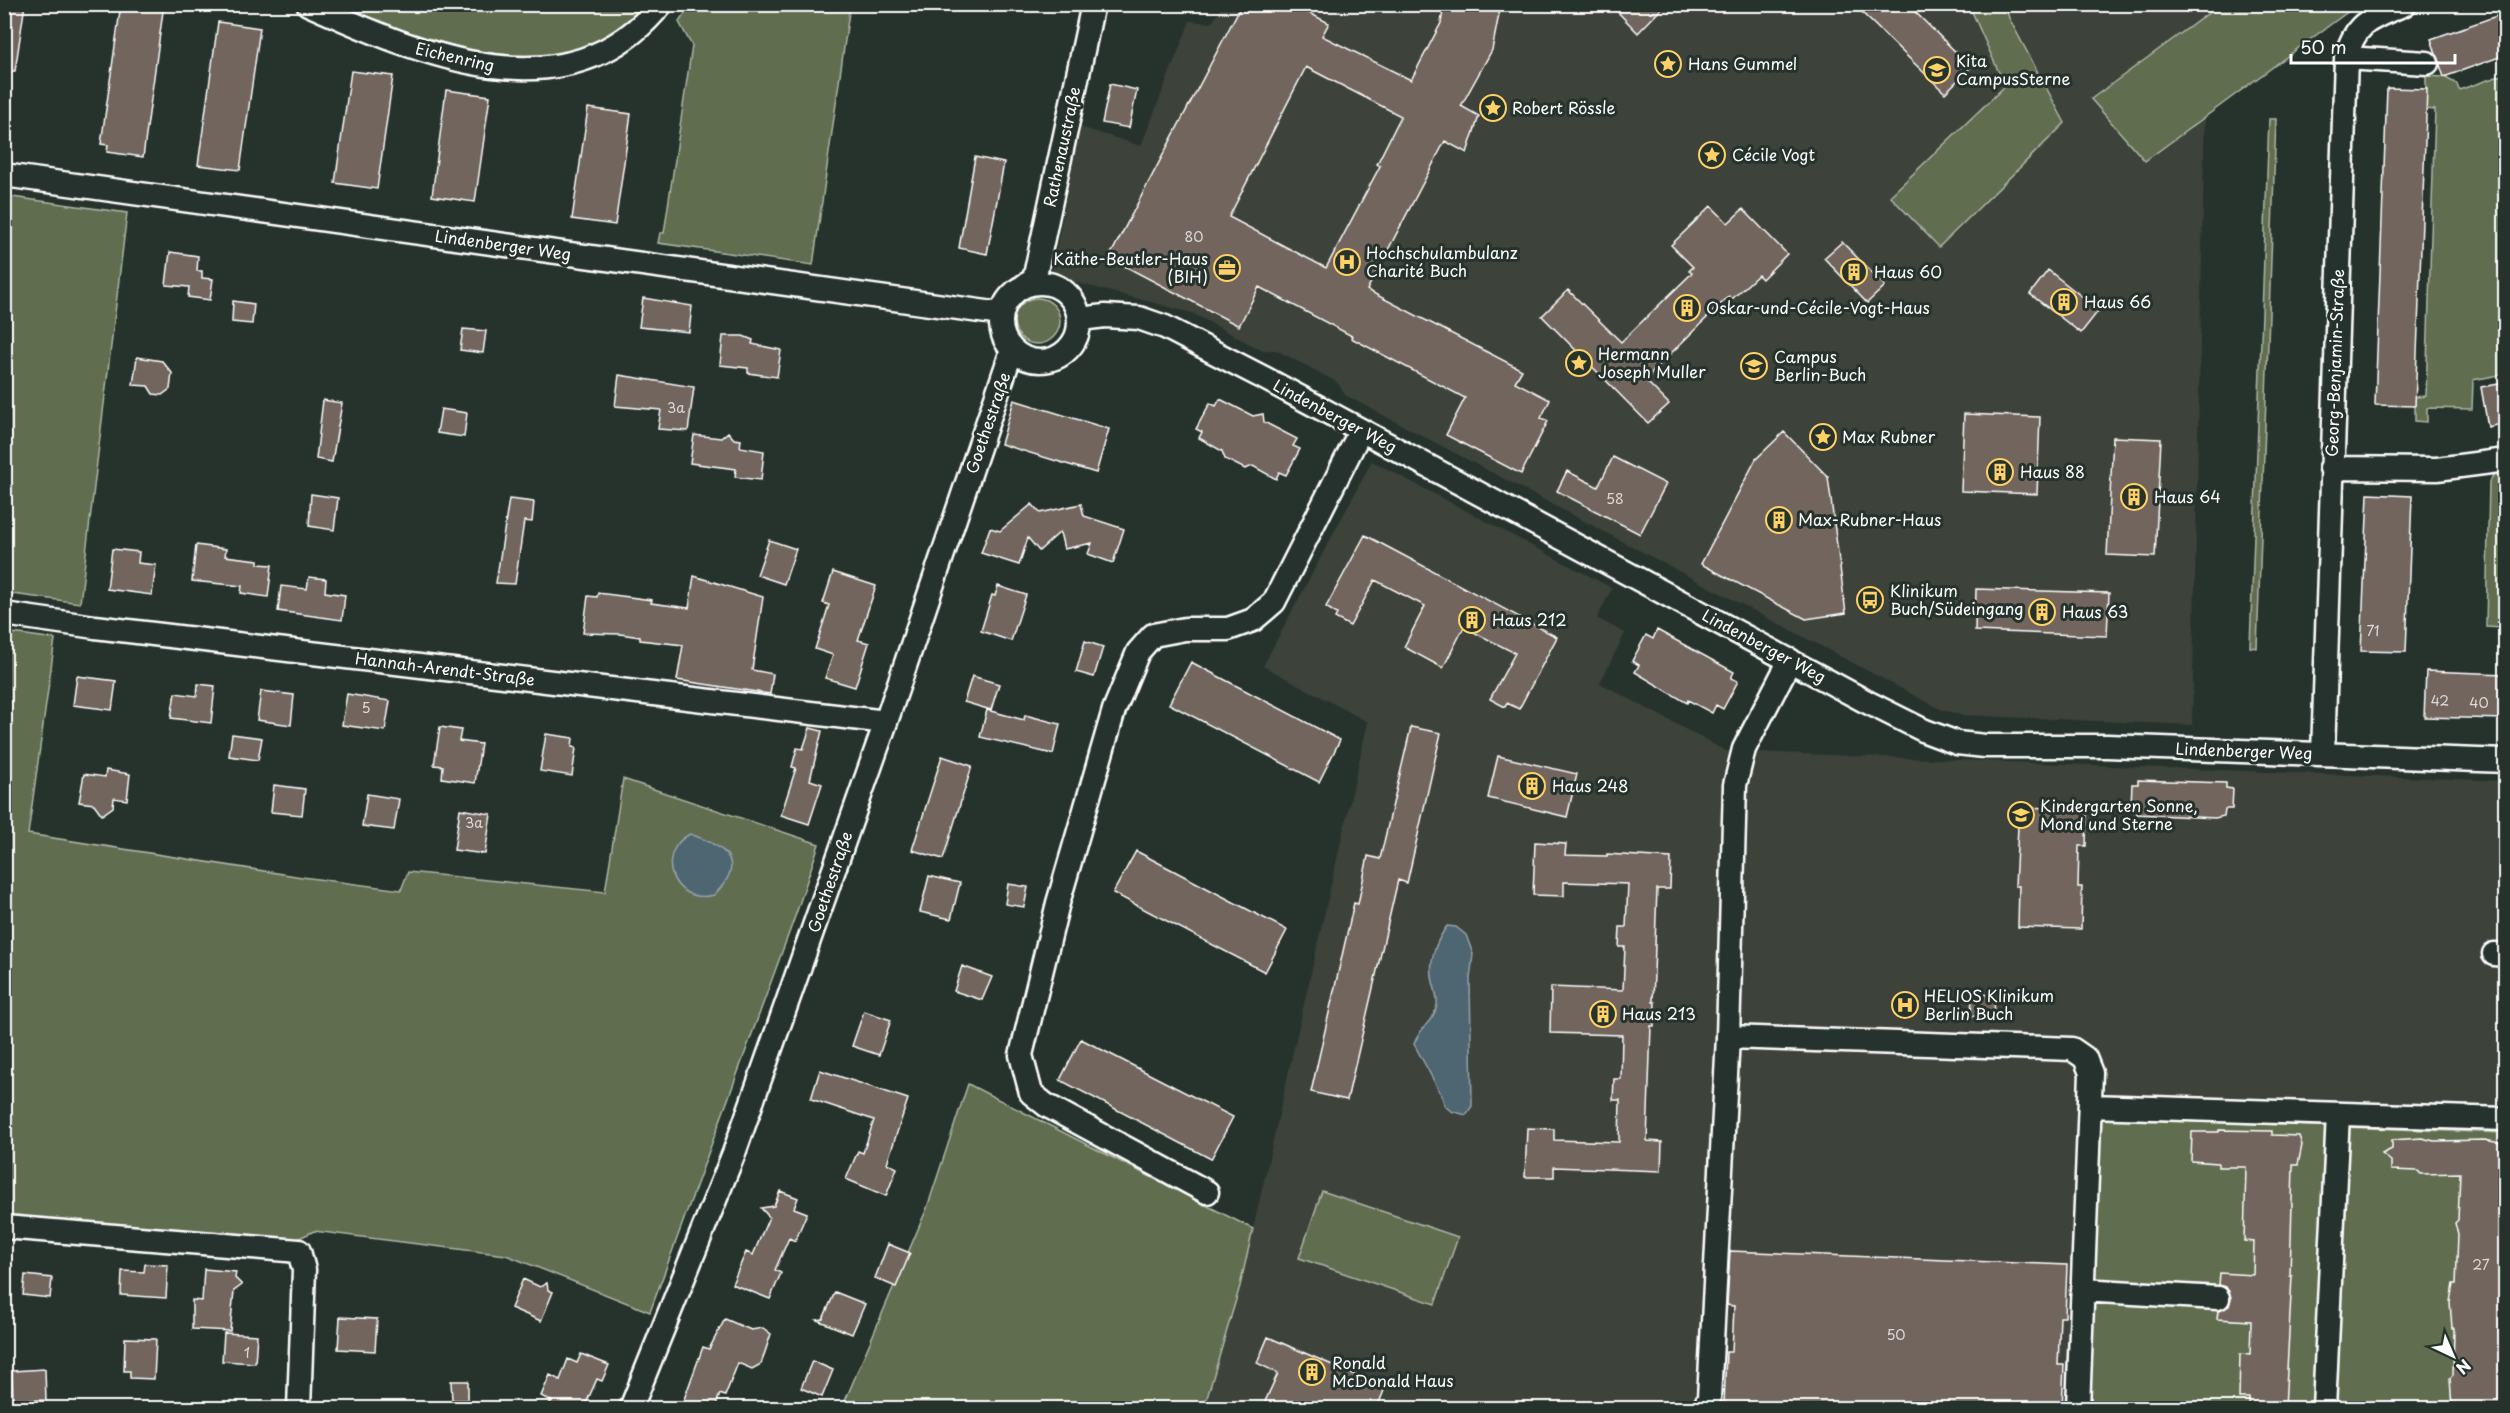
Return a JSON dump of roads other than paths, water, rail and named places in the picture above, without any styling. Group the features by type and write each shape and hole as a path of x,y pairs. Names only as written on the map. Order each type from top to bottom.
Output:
{"street":[{"name":"Eichenring","path":"308,4 385,38 434,54 475,64 510,69 577,62 611,49 637,31 661,4"},
{"name":"Rathenaustraße","path":"1025,285 1034,280 1093,4"},
{"name":"Georg-Benjamin-Straße","path":"2323,754 2346,58 2351,40 2363,24 2405,4"},
{"path":"2346,58 2427,63"},
{"name":"Lindenberger Weg","path":"4,175 1002,314"},
{"path":"1046,282 1062,290 1073,303 1080,319 1076,340 1061,356 1052,361 1034,362 1012,350 1004,336 1002,314 1012,293 1025,285 1046,282"},
{"name":"Lindenberger Weg","path":"1080,319 1112,316 1139,318 1165,327 1925,731 1957,743 1985,746 2107,746 2505,761"},
{"name":"Goethestraße","path":"631,1408 734,1153 886,722 1012,350"},
{"path":"1207,1192 1046,1105 1031,1093 1021,1055 1058,903 1110,722 1138,652 1154,635 1185,629 1227,629 1253,620 1274,602 1360,430"},
{"path":"2331,468 2436,469 2505,460"},
{"name":"Hannah-Arendt-Straße","path":"4,614 886,722"},
{"path":"1704,1408 1709,1398 1728,1037 1735,785 1744,749 1790,660"},
{"path":"1728,1037 2072,1049 2085,1058 2091,1073 2078,1408"},
{"path":"2090,1106 2505,1119"},
{"path":"2324,1408 2338,1114"},
{"path":"4,1227 299,1251 304,1270 299,1408"},
{"path":"2082,1290 2218,1298"}],"water":[{"path":"690,834 713,844 728,856 731,864 730,873 714,895 699,896 687,893 672,875 670,864 673,853 679,842"},
{"path":"1447,926 1456,927 1466,935 1473,954 1470,979 1472,1106 1466,1115 1451,1111 1445,1106 1414,1044 1436,1010 1437,1000 1431,967 1436,946"}],"place":[{"name":"Hans Gummel","path":"1668,64"},
{"name":"Kita CampusSterne","path":"1937,70"},
{"name":"Robert Rössle","path":"1493,108"},
{"name":"Cécile Vogt","path":"1712,155"},
{"name":"Hochschulambulanz Charité Buch","path":"1347,262"},
{"name":"Käthe-Beutler-Haus (BIH)","path":"1227,268"},
{"name":"Haus 60","path":"1854,272"},
{"name":"Haus 66","path":"2064,302"},
{"name":"Oskar-und-Cécile-Vogt-Haus","path":"1687,308"},
{"name":"Hermann Joseph Muller","path":"1579,363"},
{"name":"Campus Berlin-Buch","path":"1754,366"},
{"name":"Max Rubner","path":"1823,437"},
{"name":"Haus 88","path":"2000,472"},
{"name":"Haus 64","path":"2134,497"},
{"name":"Max-Rubner-Haus","path":"1779,520"},
{"name":"Klinikum Buch/Südeingang","path":"1870,600"},
{"name":"Haus 63","path":"2042,612"},
{"name":"Haus 212","path":"1472,620"},
{"name":"Haus 248","path":"1532,786"},
{"name":"Kindergarten Sonne, Mond und Sterne","path":"2021,815"},
{"name":"HELIOS Klinikum Berlin Buch","path":"1905,1005"},
{"name":"Haus 213","path":"1603,1014"},
{"name":"Ronald McDonald Haus","path":"1312,1372"}]}
